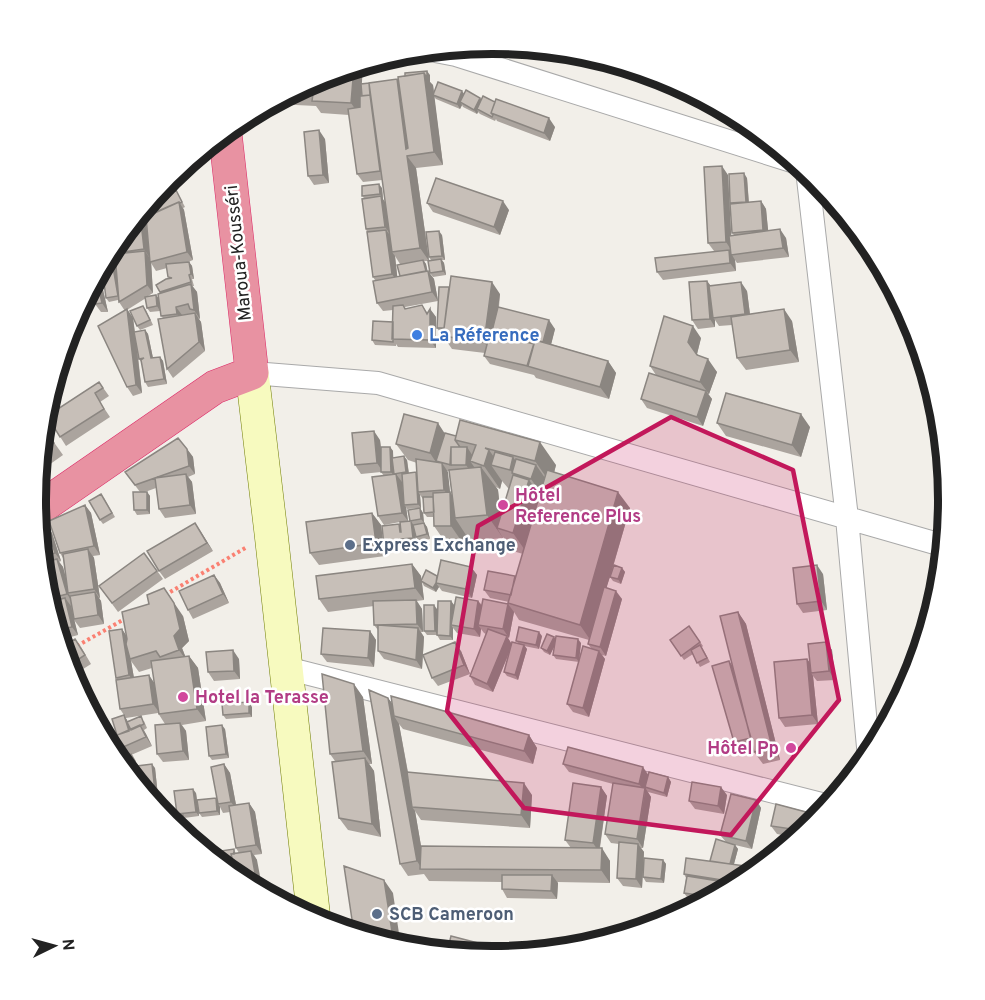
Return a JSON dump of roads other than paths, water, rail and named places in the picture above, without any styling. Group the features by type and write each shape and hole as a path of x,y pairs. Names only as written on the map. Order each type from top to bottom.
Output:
{"highway":[{"name":"Maroua-Kousséri","path":"226,142 252,374"},
{"path":"46,504 215,387 252,374"}],"street":[{"path":"458,56 776,156"},
{"path":"809,186 847,518 867,741"},
{"path":"313,908 252,374 378,383 936,544"},
{"path":"286,668 819,803"}],"place":[{"name":"La Réference","path":"417,335"},
{"name":"Hôtel Reference Plus","path":"503,505"},
{"name":"Express Exchange","path":"350,545"},
{"name":"Hotel la Terasse","path":"183,697"},
{"name":"Hôtel Pp","path":"791,748"},
{"name":"SCB Cameroon","path":"377,914"}]}
